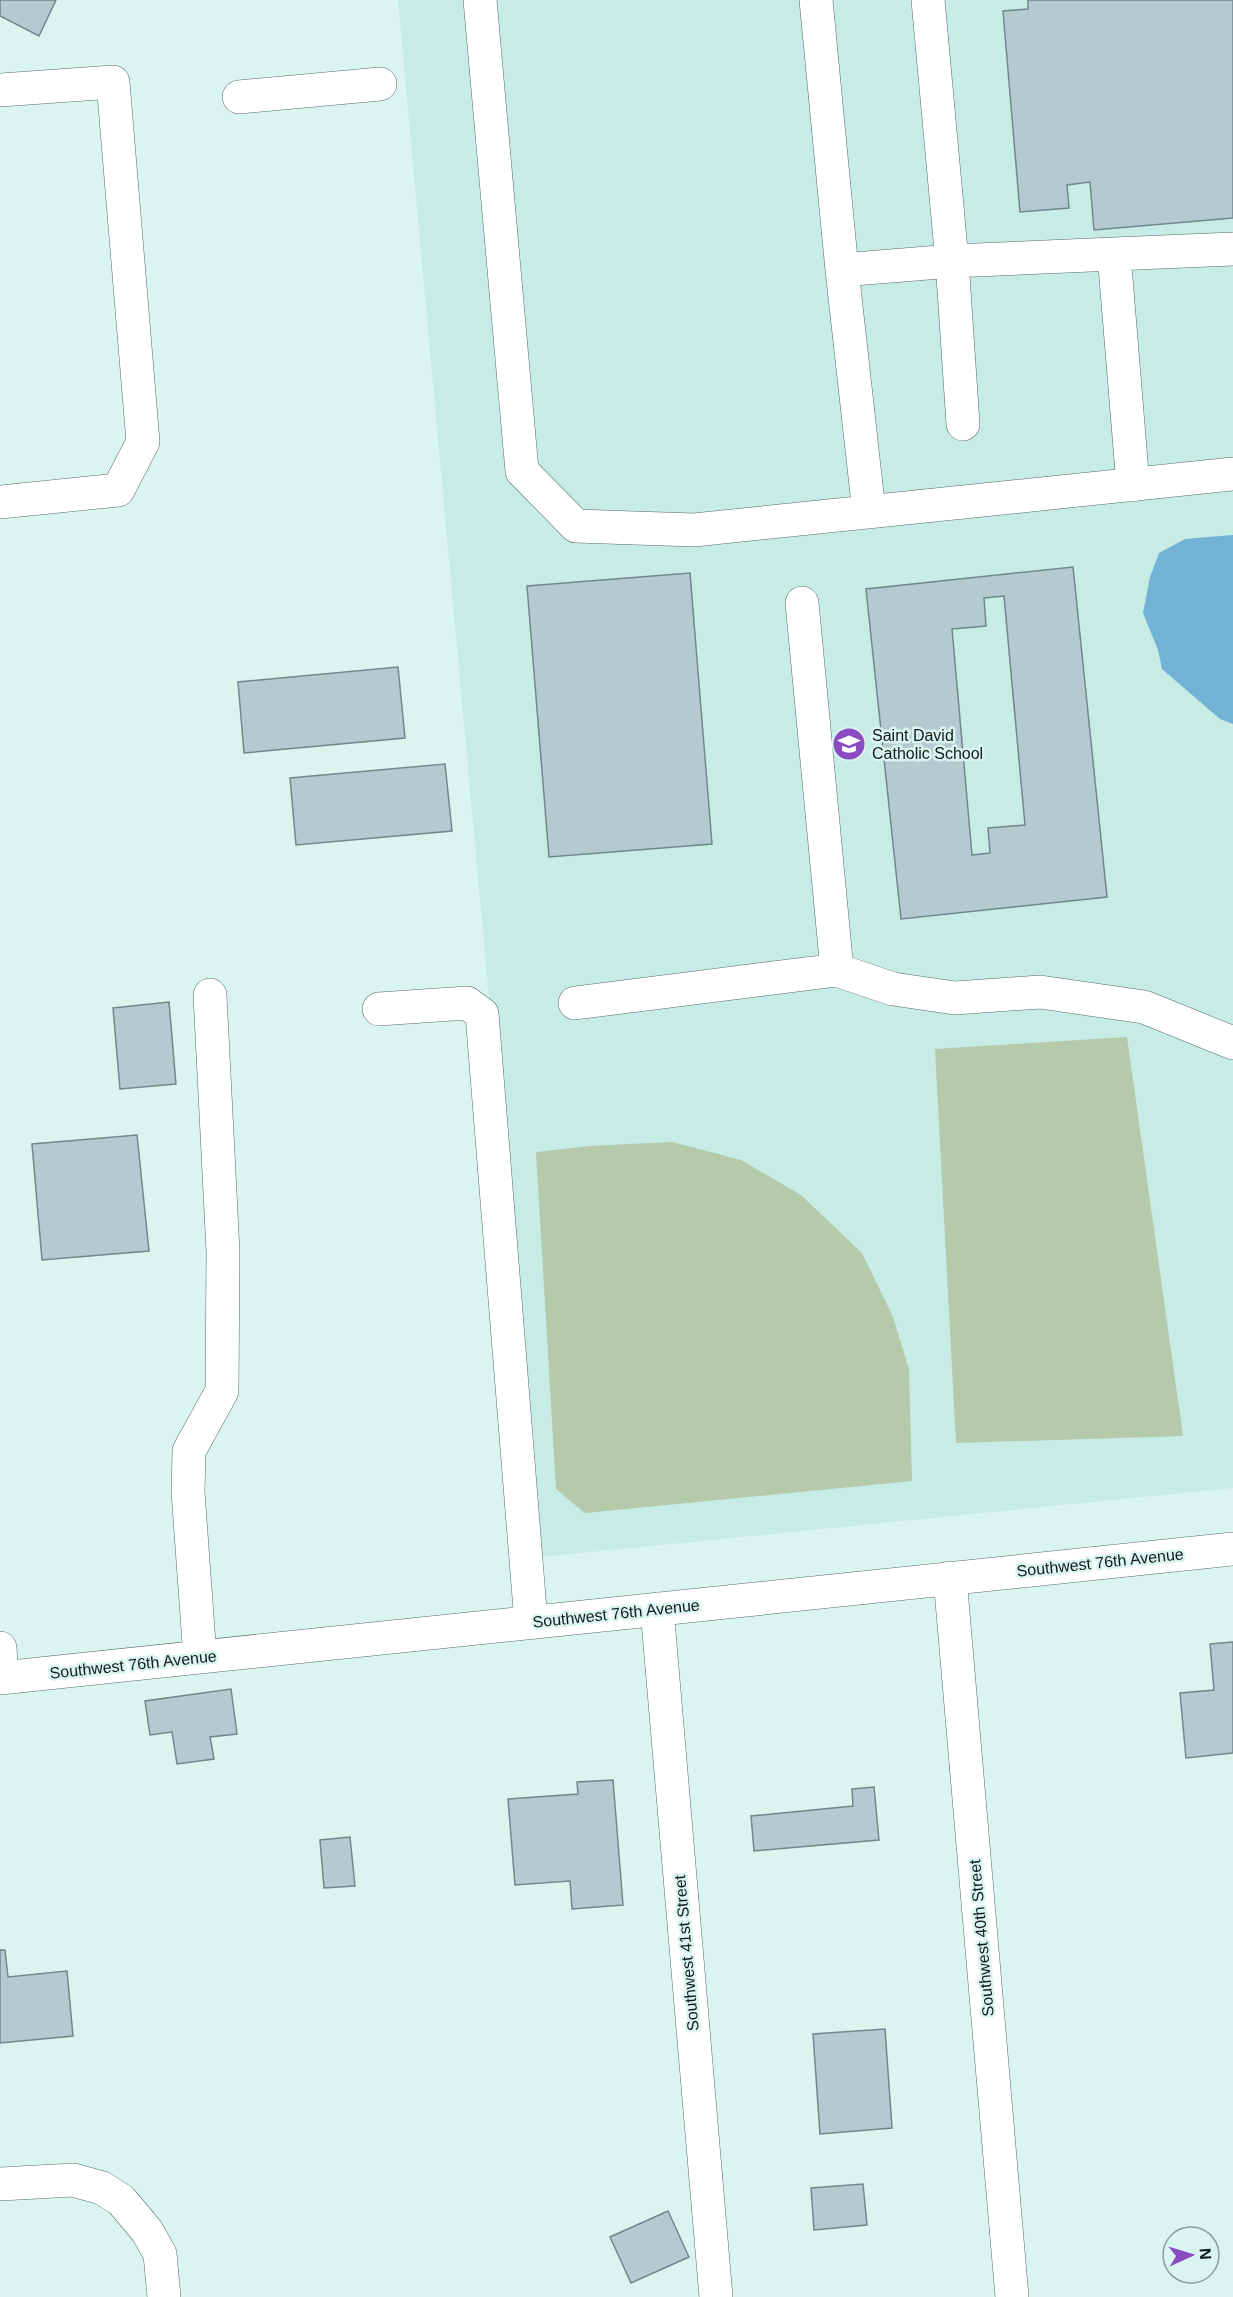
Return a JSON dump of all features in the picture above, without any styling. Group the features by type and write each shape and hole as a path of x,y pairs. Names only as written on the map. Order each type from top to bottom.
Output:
{"street":[{"path":"480,0 522,471 576,526 694,530 1233,474"},
{"path":"816,0 842,270 869,512"},
{"path":"928,0 952,261 963,424"},
{"path":"0,90 114,82 143,442 118,490 0,502"},
{"path":"239,97 380,84"},
{"path":"842,270 952,261 1233,249"},
{"path":"1113,255 1132,485"},
{"path":"802,603 837,970"},
{"path":"575,1003 837,970 893,989 955,998 1040,992 1144,1008 1233,1042"},
{"path":"200,1657 188,1492 189,1451 222,1391 223,1252 210,995"},
{"path":"379,1009 467,1003 482,1014 531,1622"},
{"name":"Southwest 76th Avenue","path":"1,1668 200,1657 1233,1549"},
{"name":"Southwest 40th Street","path":"950,1578 1012,2297"},
{"name":"Southwest 41st Street","path":"657,1609 716,2297"},
{"path":"0,2184 73,2180 102,2188 121,2200 147,2231 160,2254 164,2297"}],"shaded area":[{"name":"Saint David Catholic School","path":"398,0 1233,0 1233,1488 540,1557"},
{"path":"1127,1037 1183,1436 956,1443 935,1049"},
{"path":"672,1142 741,1160 801,1195 862,1253 893,1317 909,1369 912,1481 585,1513 556,1489 536,1152 590,1146"}],"water":[{"path":"1233,535 1233,724 1220,719 1162,669 1158,650 1143,613 1150,577 1159,553 1185,539"}],"building":[{"path":"0,0 56,0 39,36 0,16"},
{"path":"1028,0 1233,0 1233,218 1094,230 1090,182 1067,185 1069,208 1020,212 1003,11 1028,9"},
{"path":"1073,567 1107,897 901,919 866,589","holes":["1004,596 1025,825 988,828 990,853 972,855 952,629 986,626 984,598"]},
{"path":"690,573 712,844 549,857 527,586"},
{"path":"398,667 405,738 244,753 238,682"},
{"path":"445,764 452,831 296,845 290,778"},
{"path":"169,1002 176,1084 120,1089 113,1008"},
{"path":"137,1135 149,1251 42,1260 32,1144"},
{"path":"1233,1642 1233,1753 1186,1758 1180,1693 1214,1690 1210,1644"},
{"path":"231,1689 237,1734 210,1737 214,1759 177,1764 172,1732 150,1735 145,1701"},
{"path":"613,1780 623,1905 572,1909 570,1881 515,1885 508,1799 578,1794 577,1782"},
{"path":"874,1787 879,1840 754,1851 751,1816 853,1806 852,1789"},
{"path":"350,1837 355,1886 324,1888 320,1840"},
{"path":"0,1950 5,1950 8,1977 67,1971 73,2036 0,2043"},
{"path":"885,2029 892,2128 820,2134 813,2034"},
{"path":"863,2184 867,2225 814,2230 811,2188"},
{"path":"668,2211 689,2257 631,2283 610,2237"}],"place":[{"name":"Saint David Catholic School","path":"849,744"}]}
